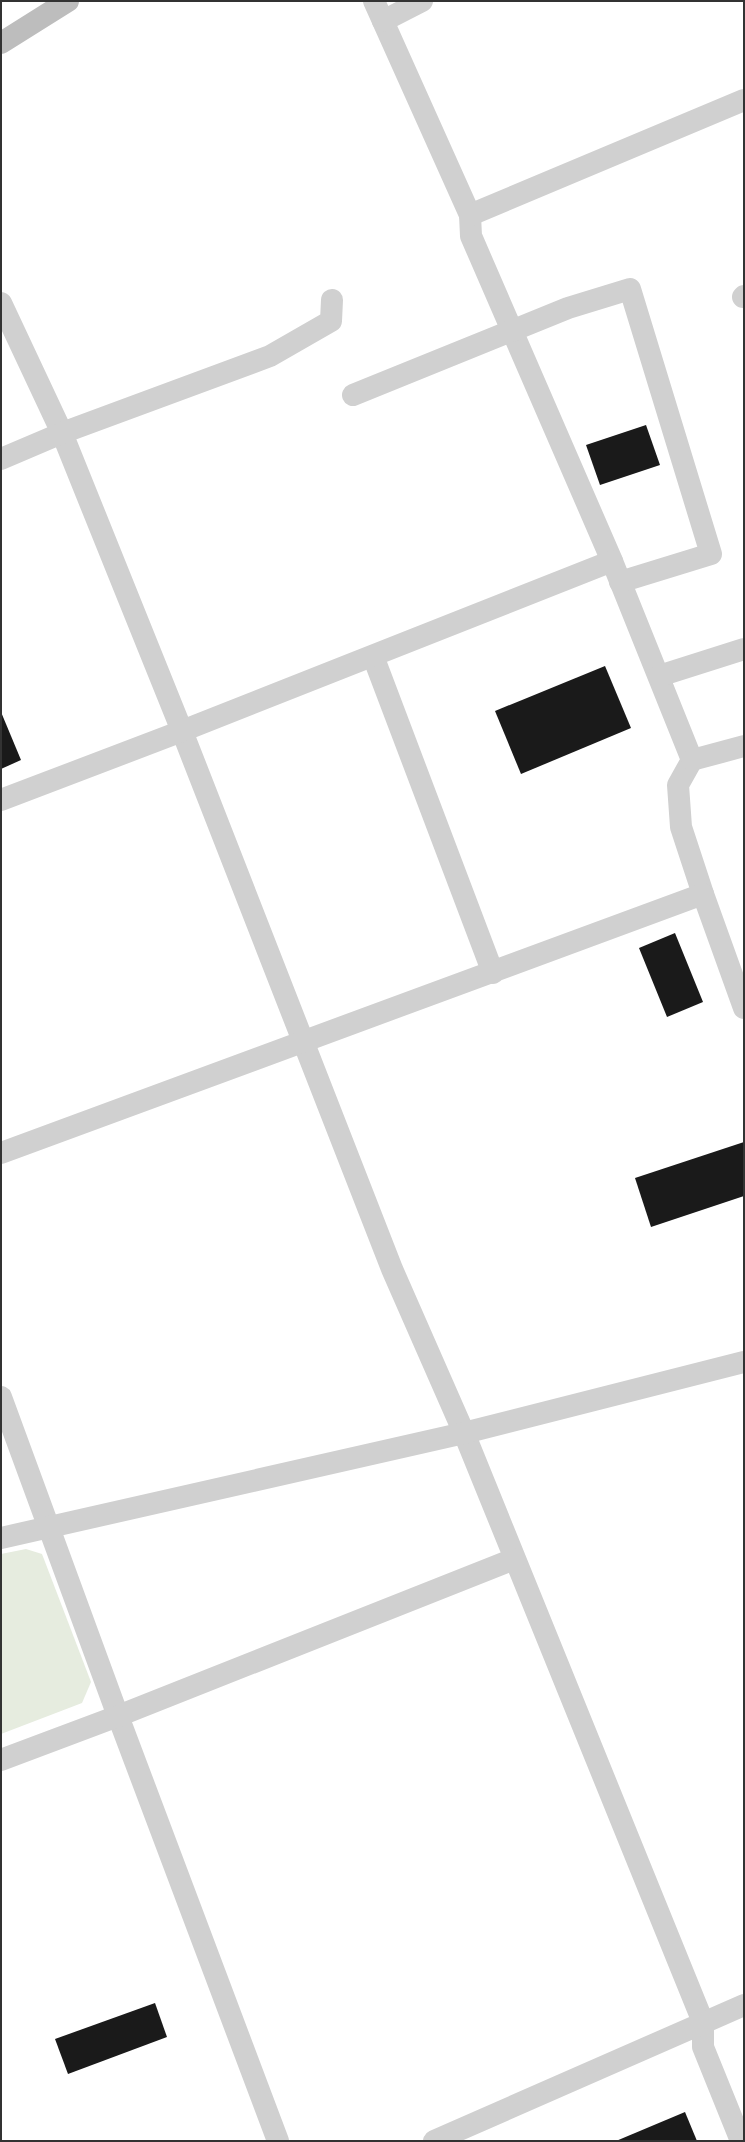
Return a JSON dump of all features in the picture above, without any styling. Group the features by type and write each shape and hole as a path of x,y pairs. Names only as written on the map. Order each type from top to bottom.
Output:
{"main road":[{"path":"1,43 60,3"}],"street":[{"path":"374,1 470,215 471,236 612,561 692,760"},
{"path":"383,21 422,1"},
{"path":"470,215 744,100"},
{"path":"353,395 568,308 630,289 711,554 620,582"},
{"path":"1,459 62,433 270,356 331,321 332,300"},
{"path":"1,303 62,433 182,731 392,1269 464,1433 703,2022 703,2047 740,2141"},
{"path":"1,800 182,731 612,561"},
{"path":"659,676 744,649"},
{"path":"373,656 493,973"},
{"path":"744,746 692,760 678,785 681,827 703,894 744,1008"},
{"path":"1,1153 493,973 703,894"},
{"path":"1,1538 464,1433 744,1362"},
{"path":"1,1397 50,1527 118,1716 278,2141"},
{"path":"1,1760 118,1716 514,1559"},
{"path":"434,2141 744,2005"}],"shaded area":[{"path":"26,1549 42,1554 91,1682 82,1703 1,1734 1,1554"}],"building":[{"path":"646,425 660,465 600,485 586,445"},
{"path":"605,666 631,728 521,774 495,711"},
{"path":"1,712 21,760 1,769"},
{"path":"675,933 703,1002 667,1017 639,948"},
{"path":"744,1142 744,1196 651,1227 635,1178"},
{"path":"155,2003 167,2037 68,2074 55,2039"},
{"path":"685,2112 697,2141 616,2141"}]}
